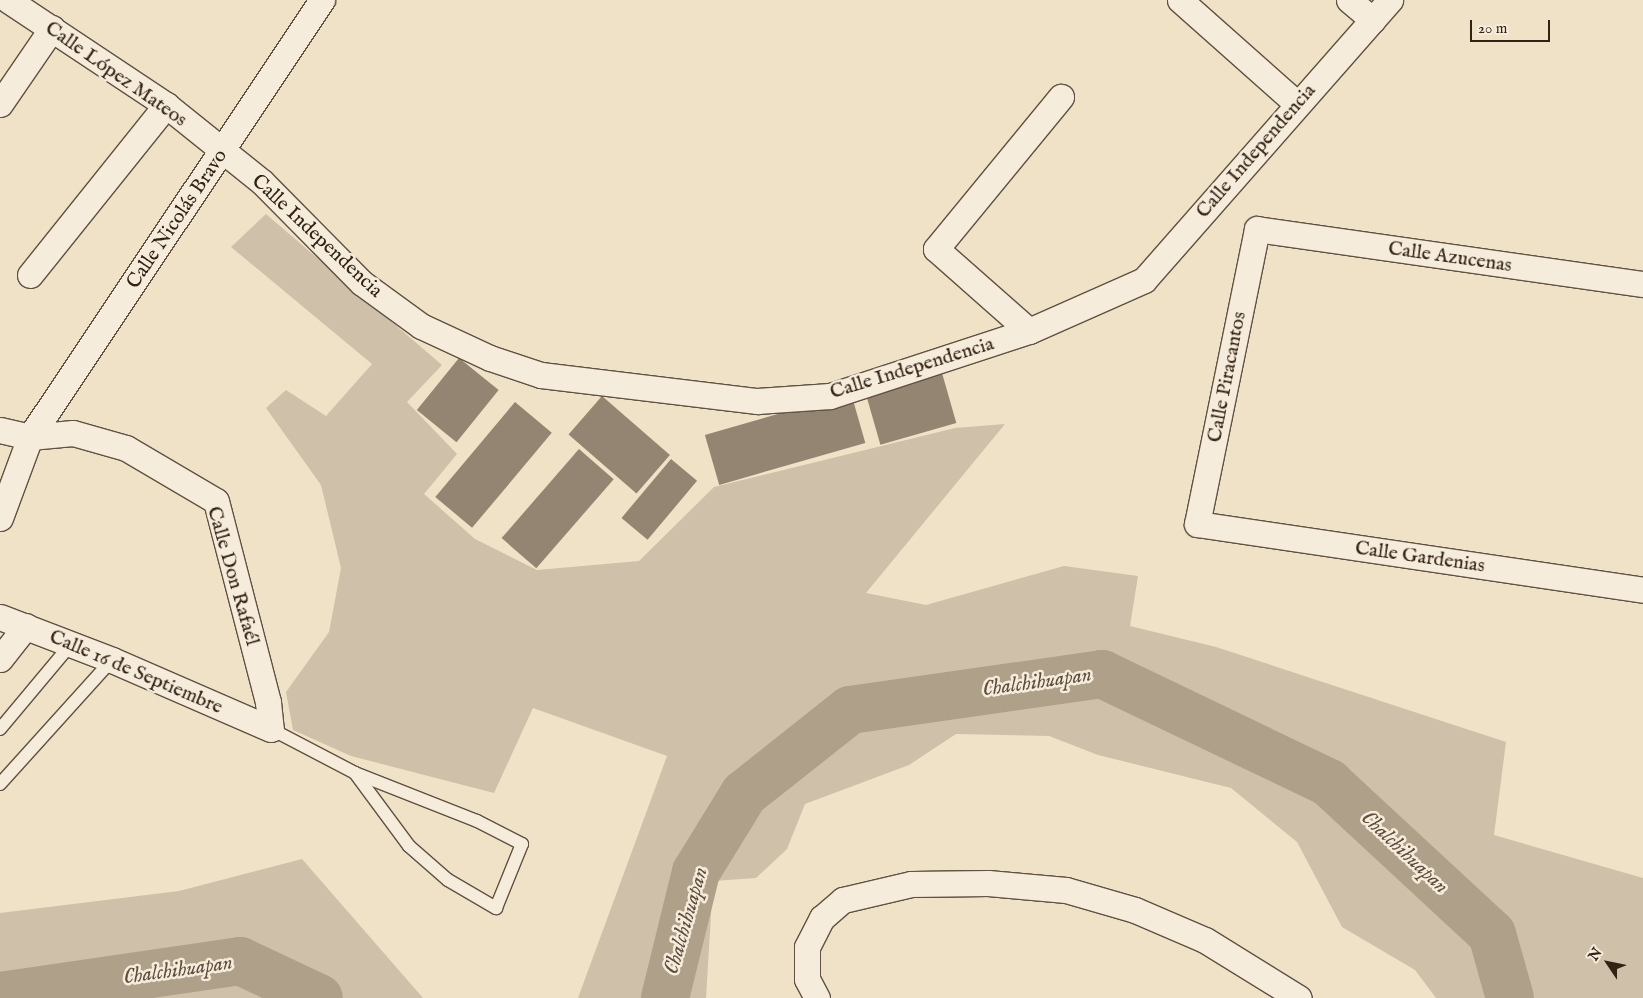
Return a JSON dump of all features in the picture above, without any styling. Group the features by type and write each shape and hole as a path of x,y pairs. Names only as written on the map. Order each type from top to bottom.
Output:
{"street":[{"name":"Calle López Mateos","path":"8,0 166,105 222,152"},
{"name":"Calle Nicolás Bravo","path":"0,518 30,438 322,0"},
{"path":"1180,0 1297,104"},
{"path":"1349,0 1373,20"},
{"name":"Calle Independencia","path":"222,152 262,182 362,284 406,315 490,358 541,375 757,401 830,396 1030,330 1144,280 1390,0"},
{"path":"0,104 52,28"},
{"path":"1030,330 936,250 1061,97"},
{"path":"30,275 166,105"},
{"name":"Calle Azucenas","path":"1257,229 1643,284"},
{"name":"Calle Piracantos","path":"1197,524 1257,229"},
{"name":"Calle Don Rafaél","path":"0,430 30,438 73,433 126,448 216,501 268,702 271,729"},
{"name":"Calle Gardenias","path":"1197,524 1643,590"},
{"name":"Calle 16 de Septiembre","path":"0,617 112,660 271,729"},
{"path":"0,659 26,626"},
{"path":"817,998 807,979 808,947 822,918 843,900 911,884 988,883 1066,890 1135,910 1205,940 1299,998"}],"lane":[{"path":"0,729 71,644"},
{"path":"0,784 112,660"},
{"path":"271,729 355,773 477,821 522,844 496,908 448,880 409,846 355,773"}],"shaded area":[{"path":"266,214 442,365 407,402 457,454 424,494 475,539 537,570 639,561 714,487 955,428 1005,424 866,593 926,605 1064,566 1138,576 1130,626 1216,647 1506,742 1494,835 1643,878 1643,998 1436,998 1415,970 1342,927 1297,842 1231,788 1098,755 1049,736 956,734 909,765 805,804 787,849 756,878 713,881 706,998 578,998 667,756 533,708 494,793 351,756 293,730 286,692 329,632 341,568 321,485 266,408 286,390 326,416 372,364 231,247"},
{"path":"302,859 423,998 0,998 0,913 179,891"}],"building":[{"path":"459,358 499,390 456,442 417,410"},
{"path":"942,373 956,423 880,445 866,395"},
{"path":"851,393 865,443 719,485 705,435"},
{"path":"602,396 670,455 636,494 569,434"},
{"path":"515,402 552,433 472,528 435,497"},
{"path":"579,449 614,479 536,568 502,538"},
{"path":"671,459 697,481 648,540 622,518"}],"waterway":[{"name":"Chalchihuapan","path":"665,998 696,872 744,794 850,710 1102,674 1329,783 1492,934 1510,998"},
{"name":"Chalchihuapan","path":"0,996 240,961 319,998"}]}
